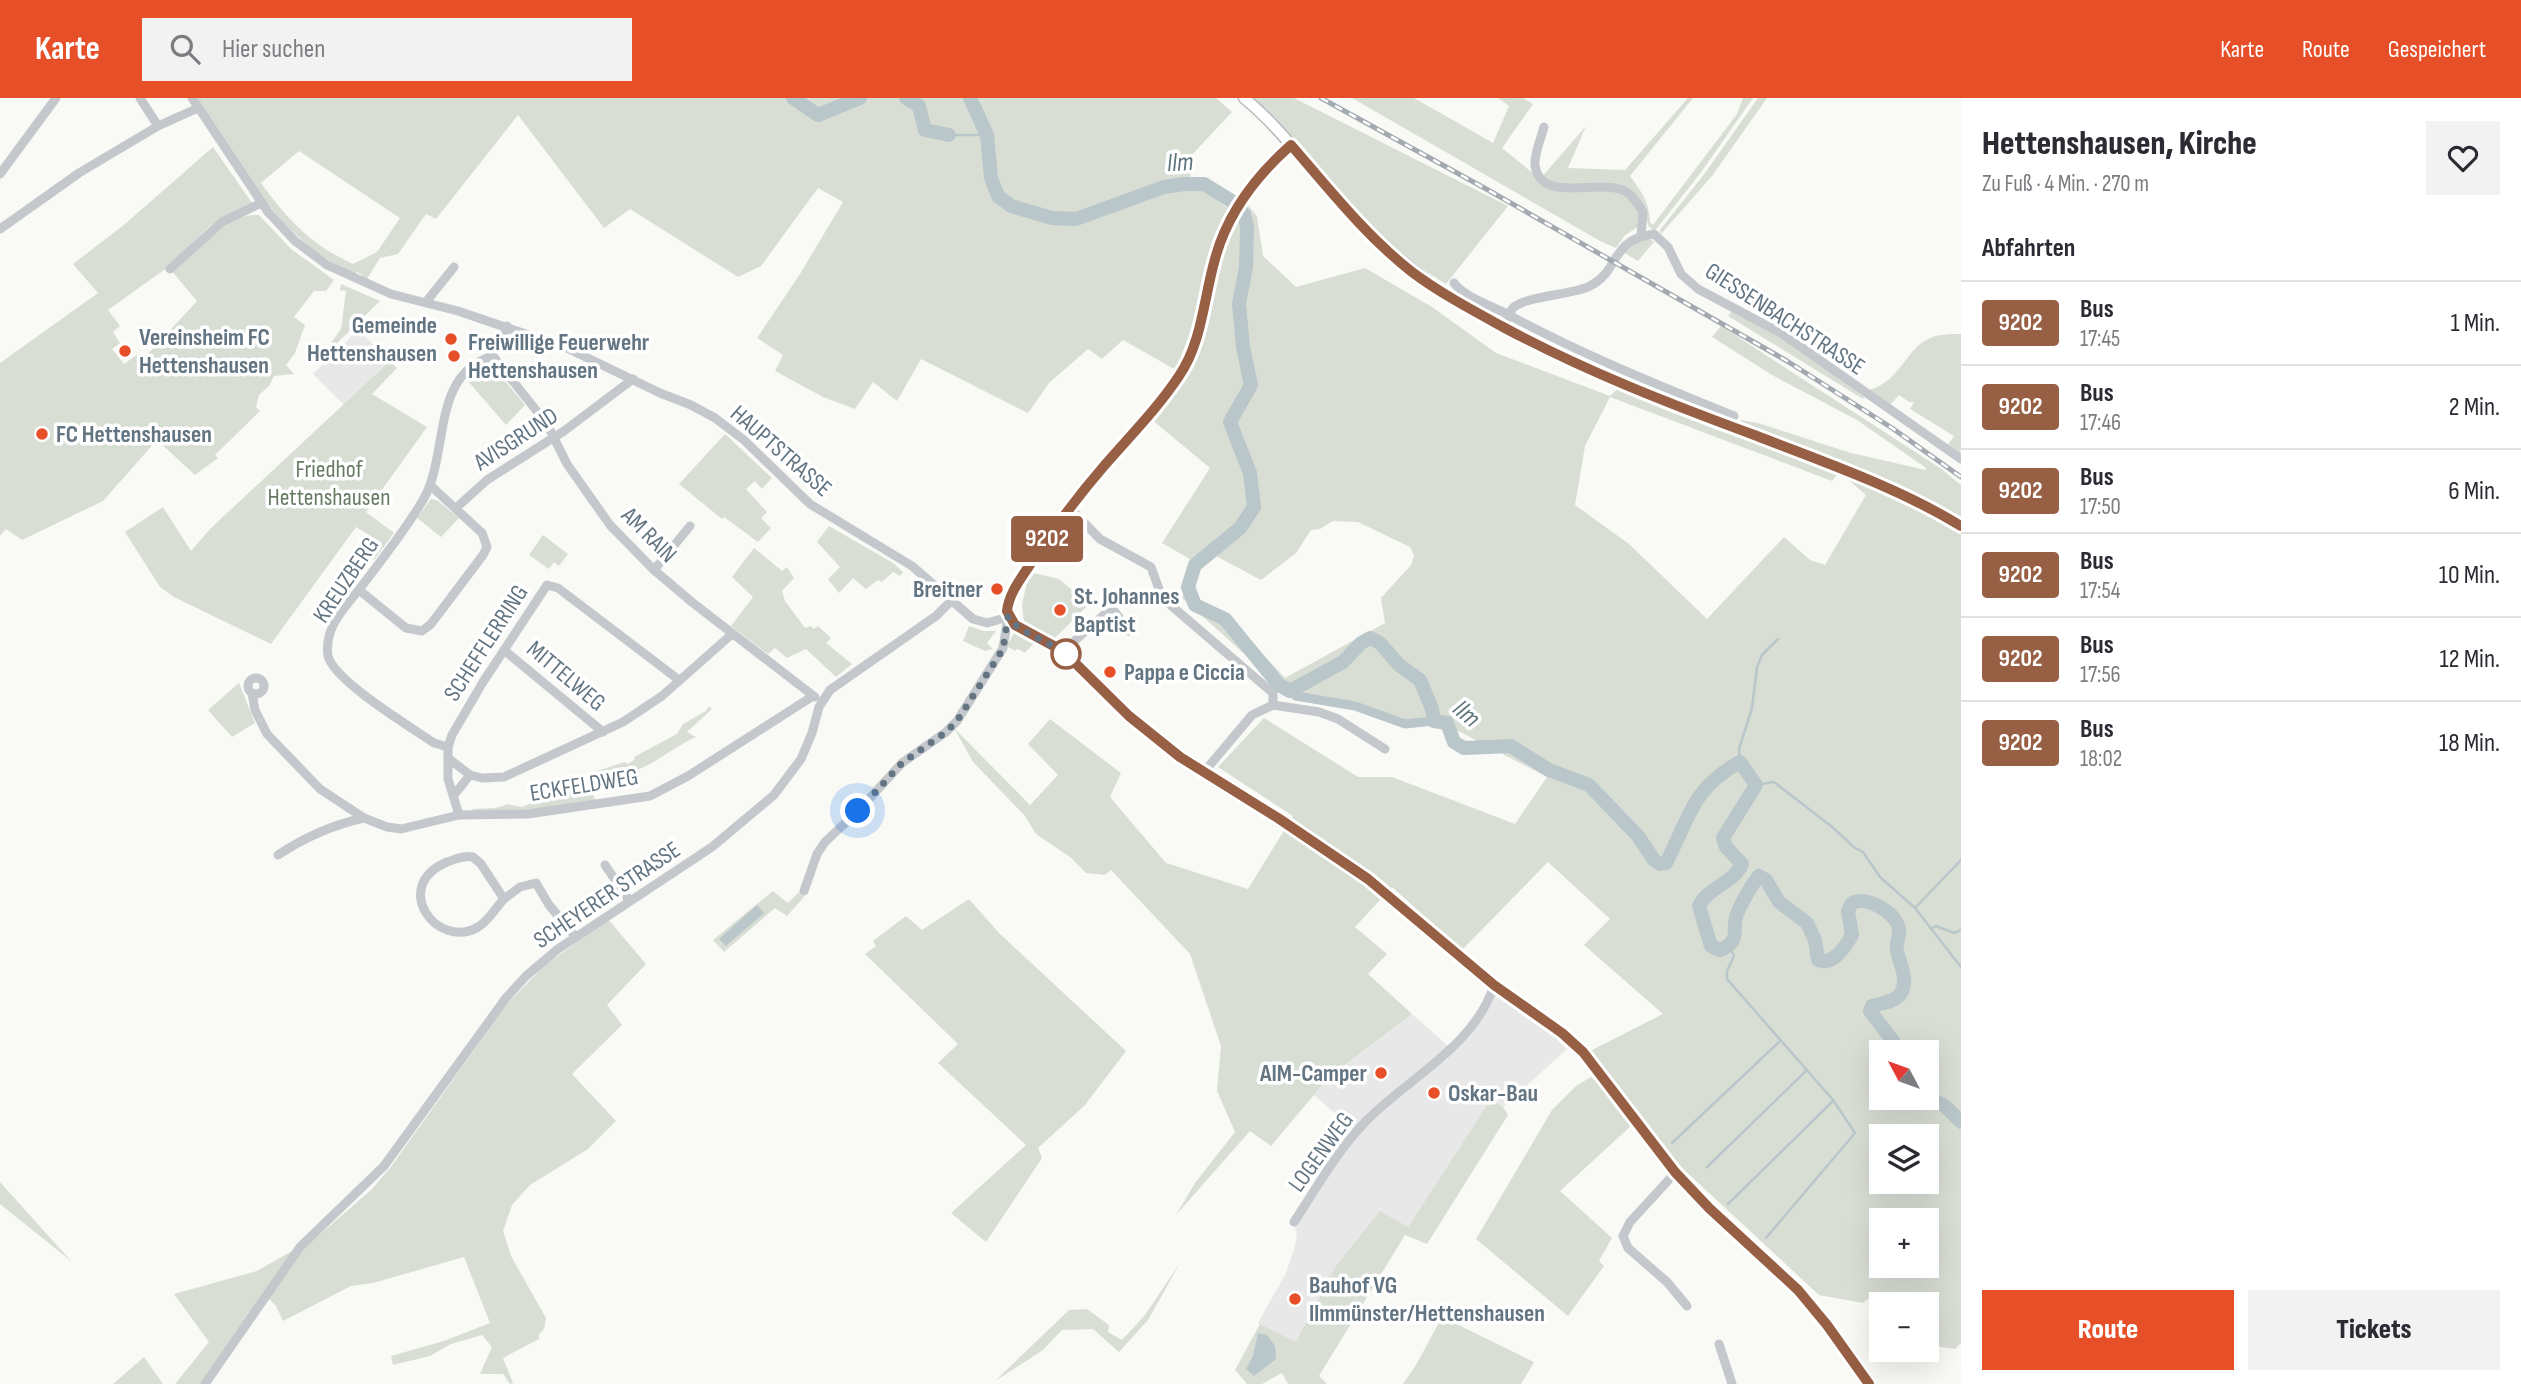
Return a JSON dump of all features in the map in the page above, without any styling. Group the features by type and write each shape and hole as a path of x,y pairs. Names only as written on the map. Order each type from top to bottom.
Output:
{"main road":[{"path":"1244,98 1291,145 1358,221 1398,260 1442,292 1562,358 1630,388 1865,479 1914,500 1961,526"}],"street":[{"path":"0,174 55,98"},
{"path":"140,98 158,126"},
{"name":"HAUPTSTRASSE","path":"192,98 261,203 295,241 335,270 391,294 506,326 568,348 660,393 691,405 729,428 810,505 912,566 966,614 980,622 997,622 1008,617"},
{"path":"0,229 79,173 158,126 198,108"},
{"path":"1504,328 1509,315 1518,304 1579,290 1596,282 1604,276 1626,244 1641,236 1643,212 1628,192 1615,187 1554,188 1541,179 1535,164 1544,127"},
{"path":"804,891 817,854 825,842 858,811 895,769 957,721 1003,649 1008,617 1007,604 1011,595 1070,508 1153,412 1181,373 1200,324 1215,256 1231,220 1244,195 1257,178 1291,145"},
{"path":"170,269 222,222 261,203"},
{"name":"GIESSENBACHSTRASSE","path":"1641,236 1654,234 1668,247 1681,274 1698,289 1781,333 1961,459"},
{"path":"426,302 454,267"},
{"path":"1454,283 1464,292 1632,374 1734,416"},
{"path":"493,356 492,349 504,336 506,326"},
{"name":"AM RAIN","path":"493,356 543,419 567,464 598,510 654,570 732,634 822,700"},
{"name":"KREUZBERG","path":"449,747 434,743 346,681 331,665 328,655 331,631 414,515 431,486 452,389 477,362 493,356"},
{"name":"AVISGRUND","path":"456,508 487,480 581,419 633,379"},
{"path":"359,590 406,628 417,632 428,629 487,547 482,533 431,486"},
{"path":"1070,508 1100,539 1151,567 1160,592 1167,602 1271,692 1273,705"},
{"path":"654,570 690,526"},
{"name":"SCHEFFLERRING","path":"458,815 448,779 449,747 467,707 547,584 558,588 679,680"},
{"name":"SCHEYERER STRASSE","path":"205,1384 300,1247 384,1166 506,998 543,961 575,936 712,847 774,795 802,759 822,700 840,682 936,616 951,601"},
{"path":"1063,651 1106,613 1115,612 1129,631"},
{"path":"1008,617 1015,625 1063,651 1129,716 1180,757 1278,818 1368,879 1494,985 1562,1033 1583,1052 1675,1172 1709,1208 1798,1290 1869,1384"},
{"path":"448,758 470,775 482,778 504,777 603,732 647,708 732,634"},
{"name":"MITTELWEG","path":"504,650 603,732"},
{"name":"ECKFELDWEG","path":"252,693 254,710 267,734 320,789 364,818 401,829 458,815 528,814 650,796 688,776 813,695"},
{"path":"1204,772 1252,715 1273,705 1319,712 1338,719 1385,748"},
{"path":"454,795 470,775"},
{"path":"278,855 316,833 364,818"},
{"path":"504,899 481,864 468,856 432,869 421,892 423,905 433,922 458,932 480,926 504,899 520,887 536,883 549,905 575,936"},
{"path":"605,865 629,900"},
{"name":"LOGENWEG","path":"1294,1222 1348,1142 1374,1113 1462,1037 1489,1001 1494,985"},
{"path":"1675,1172 1630,1222 1623,1236 1628,1248 1667,1282 1687,1306"},
{"path":"1719,1344 1732,1384"}],"shaded area":[{"path":"358,330 390,361 344,405 313,374"},
{"path":"757,905 764,913 726,946 719,939"},
{"path":"1494,985 1524,1005 1528,1002 1576,1041 1503,1107 1491,1099 1408,1227 1380,1212 1335,1267 1296,1342 1258,1323 1285,1275 1294,1250 1297,1236 1294,1222 1356,1132 1314,1095 1330,1076 1412,1014 1450,1048 1462,1037"},
{"path":"1258,1333 1267,1335 1275,1346 1276,1359 1254,1376 1246,1369 1253,1356"}],"green space":[{"path":"196,98 1216,98 1232,112 1189,158 1191,179 1230,210 1204,274 1192,327 1176,370 1123,340 1102,359 1088,349 1049,383 1028,413 921,359 897,401 873,382 855,409 823,397 775,371 783,355 757,338 800,274 843,202 818,188 761,266 738,277 630,209 604,228 518,115 436,219 426,214 398,254 380,258 367,279 327,260 282,221 245,174","holes":["299,151 400,218 377,252 353,264 324,248 301,230 261,183"]},
{"path":"1251,98 1294,98 1508,206 1446,284 1403,257 1359,215"},
{"path":"1352,98 1414,98 1493,143 1509,106 1498,98 1523,98 1533,104 1502,148 1540,179 1586,126 1568,168 1625,170 1688,98 1693,98 1630,176 1644,198 1653,225 1737,114 1743,98 1753,98 1702,171 1654,232 1648,225 1645,211 1626,194 1641,212 1638,227 1625,235 1616,248"},
{"path":"1758,98 1767,98 1712,176 1661,234 1660,230 1705,173"},
{"path":"213,147 252,203 210,226 168,267 108,310 120,326 113,332 120,343 112,349 124,364 138,354 143,359 197,301 170,269 222,226 246,216 259,215 291,249 334,280 326,291 314,291 294,317 305,325 295,353 286,365 294,374 274,376 269,386 259,395 256,407 260,411 215,455 218,458 195,475 157,440 103,501 22,540 6,529 0,536 0,363 98,293 73,264 125,224"},
{"path":"1246,203 1257,216 1263,256 1296,287 1365,268 1432,307 1496,353 1610,396 1629,379 1739,423 1741,420 1758,423 1851,453 1926,470 1857,420 1772,375 1712,337 1721,326 1940,468 1961,485 1961,1343 1955,1349 1939,1347 1939,1292 1869,1292 1869,1298 1863,1303 1819,1295 1681,1167 1588,1052 1663,1014 1584,945 1610,919 1548,862 1462,950 1392,887 1355,927 1387,954 1368,974 1412,1014 1330,1076 1271,1146 1250,1131 1176,1215 1195,1183 1235,1132 1217,1091 1221,1046 1190,954 1111,870 1105,875 1086,873 1070,857 1036,834 1025,816 973,762 954,728 1030,805 1058,775 1028,744 1050,719 1121,773 1110,797 1166,863 1248,889 1293,816 1218,767 1264,718 1358,777 1392,777 1515,824 1547,777 1439,721 1414,723 1360,704 1289,694 1182,598 1190,559 1162,543 1210,468 1151,419 1190,367 1224,251","holes":["1610,397 1832,481 1839,472 1866,495 1825,565 1810,560 1784,537 1707,619 1629,544 1575,505 1585,446","1333,521 1358,522 1410,547 1414,556 1411,565 1381,598 1385,623 1285,678 1225,613 1198,602 1193,590 1201,564 1214,555 1261,580 1296,553 1311,530 1320,529"]},
{"path":"1649,239 1654,242 1638,261 1623,252 1636,242"},
{"path":"341,284 380,301 323,357 317,347 325,351 341,329 346,291 340,290"},
{"path":"1733,310 1783,338 1864,397 1863,399 1728,316"},
{"path":"1961,334 1959,454 1947,446 1954,436 1910,409 1914,402 1909,402 1899,395 1889,406 1866,391 1887,381 1914,350 1928,339 1940,335"},
{"name":"Friedhof Hettenshausen","path":"390,361 397,368 372,394 427,427 366,512 394,533 374,560 371,557 367,560 355,551 369,535 356,527 271,644 174,597 160,587 125,532 163,507 191,551 211,528"},
{"path":"487,365 495,369 525,405 506,425 467,380"},
{"path":"725,434 772,478 762,489 755,481 746,489 767,512 761,518 771,528 758,542 724,517 722,519 679,484"},
{"path":"431,499 438,501 459,518 441,537 417,518"},
{"path":"829,526 893,563 903,572 900,576 893,572 882,582 878,580 866,589 853,578 839,593 828,579 840,567 817,542"},
{"path":"543,535 568,554 559,566 554,562 549,569 529,555"},
{"path":"754,548 782,571 787,567 794,578 782,591 785,601 805,628 811,626 814,629 818,626 831,638 826,643 852,664 836,677 806,649 787,658 775,648 768,654 731,626 753,597 732,577"},
{"path":"1029,572 1059,579 1089,604 1054,639 1024,622 1022,605"},
{"path":"969,626 984,631 996,631 987,643 993,649 985,651 963,641"},
{"path":"1014,633 1035,642 1025,653 1018,649 1015,651 1007,646"},
{"path":"239,683 255,723 232,737 208,710"},
{"path":"709,706 712,709 687,732 696,737 645,767 608,778 590,788 596,801 513,813 481,813 471,809 496,808 508,804 522,807 596,777 597,771 625,762 628,764 634,757 677,734 683,724 706,711"},
{"path":"773,891 788,903 799,892 804,897 787,916 775,908 724,952 713,940"},
{"path":"969,899 999,933 1126,1051 1085,1105 1038,1148 1042,1158 986,1242 951,1213 1026,1145 938,1063 958,1044 865,954 876,946 873,941 906,916 922,930"},
{"path":"608,919 646,964 607,1005 622,1025 572,1074 616,1121 588,1149 530,1185 512,1205 503,1231 511,1256 546,1318 539,1339 503,1358 513,1383 510,1384 503,1374 480,1374 492,1347 482,1335 451,1344 430,1356 393,1365 391,1356 444,1341 490,1323 464,1257 373,1283 351,1286 283,1321 276,1306 268,1298 303,1249 371,1190 390,1168 507,1004 543,967"},
{"path":"1591,1077 1602,1086 1632,1125 1560,1191 1612,1238 1599,1261 1604,1266 1568,1316 1476,1239 1552,1110 1576,1086"},
{"path":"1491,1099 1503,1107 1508,1115 1427,1244 1405,1235 1319,1376 1327,1384 1288,1384 1282,1373 1262,1384 1247,1384 1235,1370 1260,1324 1296,1342 1335,1267 1380,1211 1408,1227"},
{"path":"0,1182 71,1261 0,1204"},
{"path":"292,1251 201,1384 175,1384 209,1342 174,1294 257,1271"},
{"path":"1180,1263 1148,1320 1119,1352 1093,1329 1062,1330 1043,1350 995,1381 1069,1310 1087,1309 1109,1325 1108,1332 1122,1340 1145,1315"},
{"path":"1442,1317 1534,1362 1521,1384 1403,1384"},
{"path":"144,1357 163,1384 113,1384"}],"waterway":[{"name":"Ilm","path":"793,98 818,115 860,98"},
{"name":"Ilm","path":"906,98 919,106 925,130 949,135"},
{"name":"Ilm","path":"970,98 987,135 991,178 998,196 1011,206 1052,218 1076,219 1164,187 1204,184 1230,200 1244,214 1247,227 1246,267 1239,304 1243,347 1251,385 1230,422 1250,473 1254,507 1240,528 1195,565 1188,587 1195,605 1225,619 1279,685 1290,691 1343,662 1361,643 1370,638 1380,643 1399,665 1420,680 1434,721 1447,723 1454,742 1464,748 1511,746 1549,770 1589,785 1638,836 1654,860 1660,864 1666,863 1702,793 1724,772 1740,762 1756,785 1723,838 1726,847 1742,864 1733,876 1708,894 1699,906 1711,946 1720,950 1731,943 1737,913 1759,876 1766,880 1779,902 1807,923 1815,940 1818,960 1834,958 1852,935 1848,911 1852,903 1865,901 1880,907 1893,917 1897,924 1897,948 1904,982 1899,996 1872,1006 1870,1011 1892,1040"},
{"name":"Ilm","path":"949,135 987,135"},
{"path":"1740,762 1739,749 1752,708 1757,667 1762,655 1778,639"},
{"path":"1290,691 1296,696 1355,706 1405,724 1434,721"},
{"path":"1756,785 1774,782 1863,852 1880,877 1915,908 1961,967"},
{"path":"1915,908 1961,860"},
{"path":"1932,928 1936,926 1954,933 1961,930"},
{"path":"1729,946 1734,956 1727,971 1727,979 1833,1100 1855,1133 1766,1238"},
{"path":"1672,1143 1779,1042"},
{"path":"1707,1167 1807,1070"},
{"path":"1728,1204 1833,1101"},
{"name":"Ilm","path":"1939,1103 1961,1122"}],"railway":[{"path":"1321,98 1787,361 1892,428 1961,477"}],"bus line":[{"name":"9202","path":"1869,1384 1798,1290 1709,1208 1675,1172 1583,1052 1540,1016 1494,985 1368,879 1278,818 1180,757 1129,716 1063,651 1011,622 1007,604 1060,519 1153,412 1181,373 1200,324 1215,256 1231,220 1244,195 1257,178 1291,145 1381,245 1414,273 1468,308 1547,350 1630,388 1847,471 1914,500 1961,526"}],"place":[{"name":"Gemeinde Hettenshausen","path":"451,339"},
{"name":"Vereinsheim FC Hettenshausen","path":"125,351"},
{"name":"Freiwillige Feuerwehr Hettenshausen","path":"454,356"},
{"name":"FC Hettenshausen","path":"42,434"},
{"name":"Breitner","path":"997,589"},
{"name":"St. Johannes Baptist","path":"1060,610"},
{"name":"Pappa e Ciccia","path":"1110,672"},
{"name":"AIM-Camper","path":"1381,1073"},
{"name":"Oskar-Bau","path":"1434,1093"},
{"name":"Bauhof VG Ilmmünster/Hettenshausen","path":"1295,1299"}],"route":[{"path":"858,811 902,763 957,721 1003,649 1008,617 1015,625 1046,640 1066,654"}]}
